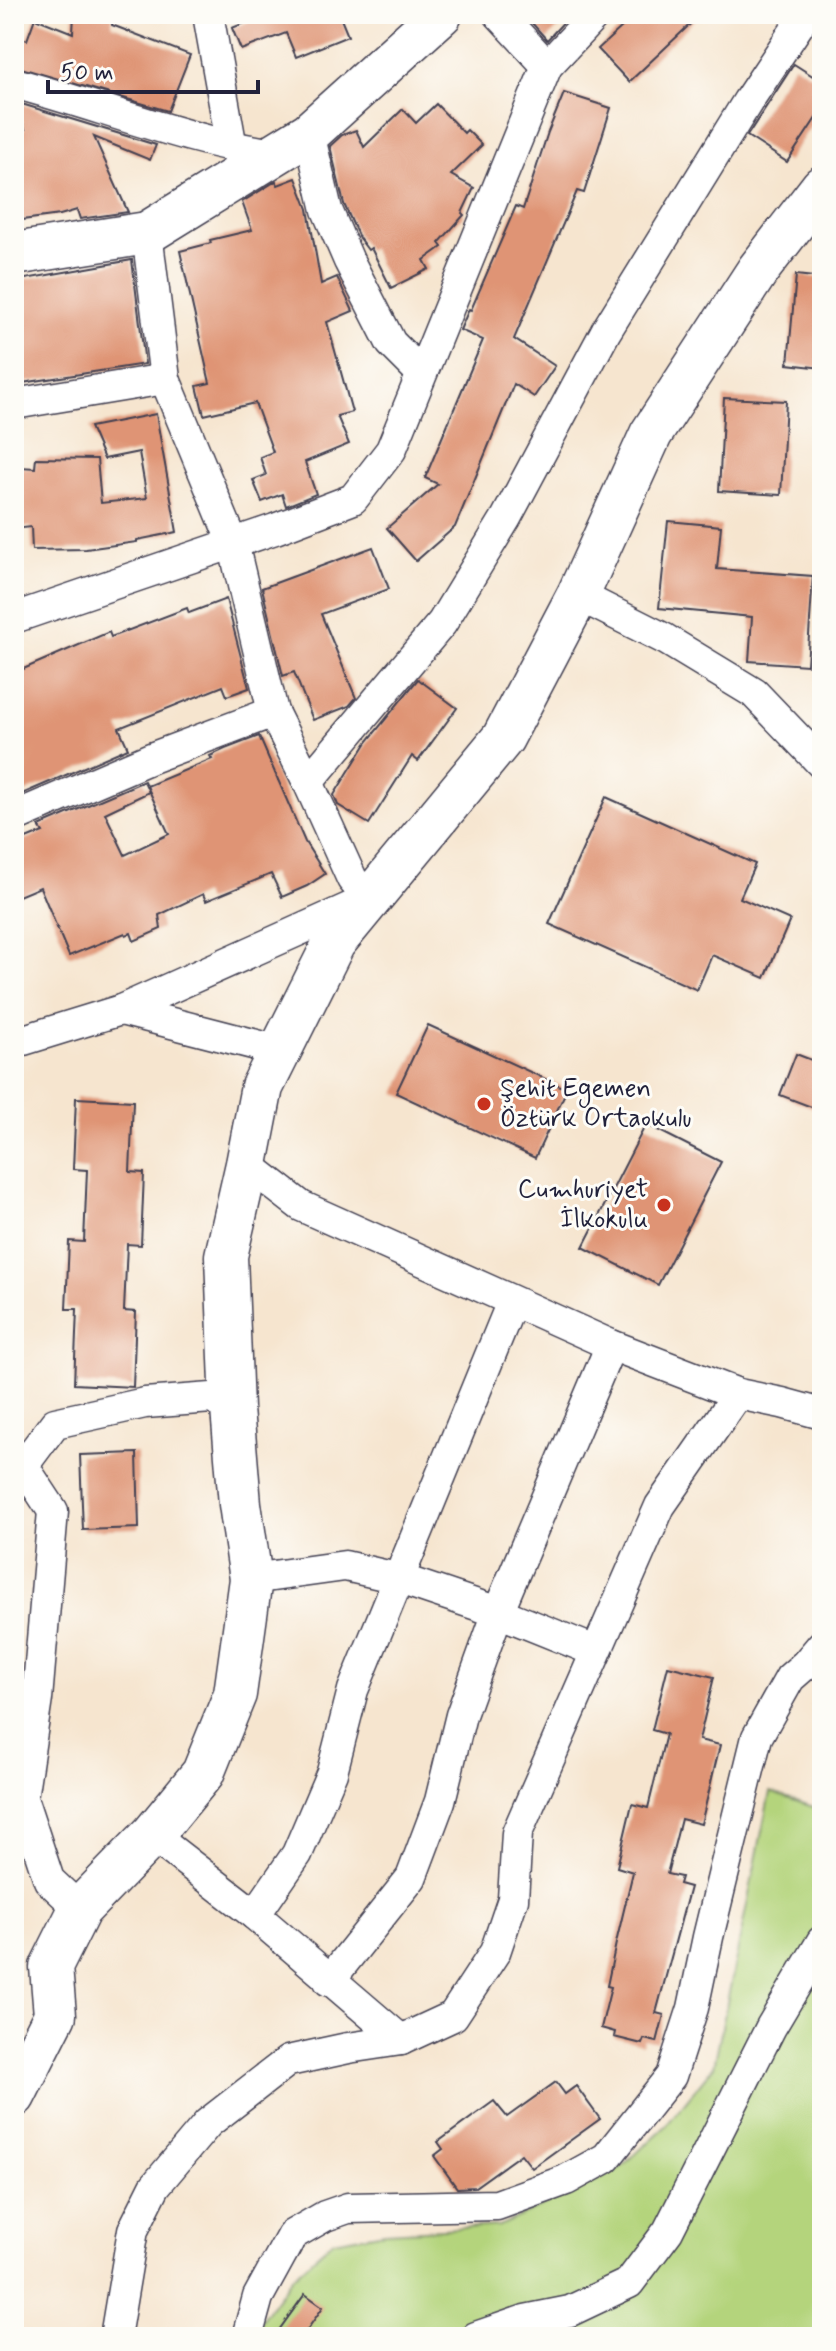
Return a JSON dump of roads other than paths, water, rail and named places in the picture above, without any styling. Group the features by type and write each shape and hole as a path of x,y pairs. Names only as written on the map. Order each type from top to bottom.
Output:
{"street":[{"path":"208,14 232,148"},
{"path":"14,254 147,233 309,133 441,14"},
{"path":"499,14 547,66"},
{"path":"14,618 353,499 391,450 547,66 596,14"},
{"path":"308,782 442,623 506,518 606,331 748,101 806,14"},
{"path":"14,83 232,148 274,154"},
{"path":"309,133 327,210 349,261 391,343 421,373"},
{"path":"14,2096 55,2015 51,1967 80,1909 152,1835 203,1773 235,1694 251,1579 240,1504 232,1409 226,1256 262,1087 334,943 503,738 578,595 651,434 758,270 822,187"},
{"path":"147,233 165,379 233,543 273,712 352,879 369,899"},
{"path":"14,404 165,379"},
{"path":"578,595 665,639 754,693 822,764"},
{"path":"14,817 151,758 273,712"},
{"path":"14,1043 121,1010 369,899"},
{"path":"121,1010 280,1051"},
{"path":"247,1164 301,1206 611,1345 738,1394 821,1413"},
{"path":"255,1915 297,1854 332,1772 353,1690 512,1302"},
{"path":"329,1981 411,1878 440,1801 461,1715 498,1612 611,1345"},
{"path":"115,2337 133,2230 155,2186 208,2123 288,2061 401,2040 453,2016 495,1952 513,1899 517,1833 660,1506 738,1394"},
{"path":"80,1909 49,1880 18,1796 37,1699 53,1511 19,1472 55,1423 145,1403 212,1398 232,1409"},
{"path":"251,1579 345,1566 397,1578 498,1612 595,1651"},
{"path":"247,2337 258,2297 292,2235 325,2216 348,2208 497,2205 566,2180 606,2158 671,2076 693,2008 757,1737 790,1678 817,1665"},
{"path":"152,1835 255,1915 401,2040"},
{"path":"476,2337 525,2320 570,2311 629,2283 668,2231 771,2027 822,1941"}],"place":[{"name":"Şehit Egemen Öztürk Ortaokulu","path":"484,1104"},
{"name":"Cumhuriyet İlkokulu","path":"664,1205"}]}
